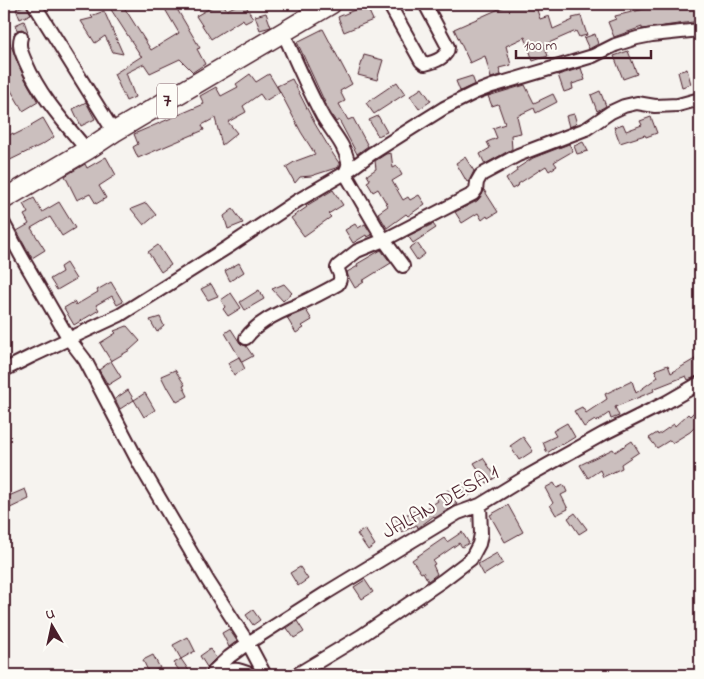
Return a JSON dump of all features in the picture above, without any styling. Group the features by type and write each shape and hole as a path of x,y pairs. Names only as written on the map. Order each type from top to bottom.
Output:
{"highway":[{"name":"7","path":"4,199 331,4"}],"street":[{"path":"34,4 114,132"},
{"path":"389,4 421,61 425,64 446,55 448,47 425,4"},
{"path":"4,370 120,315 147,300 371,154 444,108 474,93 593,56 638,38 700,30"},
{"path":"283,32 324,117 345,153 348,163 348,168 345,172"},
{"path":"21,37 19,43 21,52 30,74 46,100 87,150"},
{"path":"246,338 252,330 281,311 312,298 338,284 341,277 337,268 340,263 357,251 384,240 473,194 476,190 476,182 480,175 485,172 518,155 586,129 610,112 624,106 636,104 655,106 678,104 700,99"},
{"path":"345,172 384,240 403,266"},
{"path":"4,224 69,339 85,360 150,482 208,582 248,643 265,675"},
{"name":"JALAN DESA 1","path":"212,675 229,657 248,643 458,512 480,505 604,434 700,383"},
{"path":"296,675 361,636 471,559 479,544 481,534 480,505"},
{"path":"219,675 234,669 252,675"}],"building":[{"path":"122,4 151,50 179,33 162,4 174,4 200,48 197,49 205,64 193,72 180,59 150,73 144,64 126,73 135,97 126,101 114,74 142,56 110,8"},
{"path":"217,4 223,4 227,10 239,4 245,4 253,19 245,23 243,19 211,39 196,16"},
{"path":"510,4 535,4 540,19 549,16 553,29 573,20 572,18 581,16 587,35 579,37 576,31 544,45 548,56 533,61 525,37 506,46 511,65 499,68 501,75 491,78 485,56 470,63 454,29"},
{"path":"665,4 676,4 677,7 685,4 689,6 697,4 700,21 642,29 642,27 614,37 608,22 616,19 615,16"},
{"path":"26,5 31,14 20,19 16,9"},
{"path":"366,5 373,20 344,32 338,17"},
{"path":"104,11 123,54 113,52 105,36 95,43 81,21 93,18 91,16"},
{"path":"266,13 271,27 260,30 255,16"},
{"path":"24,21 28,32 22,29 17,30 15,25"},
{"path":"4,28 19,66 38,102 23,111 9,87 4,71"},
{"path":"323,29 352,84 340,91 345,101 339,104 348,120 353,118 368,146 357,154 339,120 336,122 328,109 297,42"},
{"path":"595,34 598,44 589,49 584,38"},
{"path":"628,51 637,74 623,79 614,56"},
{"path":"364,55 383,60 377,80 358,75"},
{"path":"581,68 585,80 572,84 573,89 564,92 558,75"},
{"path":"687,69 691,84 682,87 678,72"},
{"path":"250,74 256,82 269,74 280,92 265,101 260,94 243,106 246,112 228,122 237,133 222,145 215,118 202,125 204,130 138,158 133,147 138,144 134,134 204,104 200,96 216,87 221,96 238,87 236,84"},
{"path":"472,76 475,84 460,91 456,81"},
{"path":"292,79 315,124 339,163 339,167 311,176 300,177 295,183 286,167 315,154 277,86"},
{"path":"397,82 405,94 374,114 366,103"},
{"path":"525,85 534,103 553,94 557,102 536,113 534,108 517,116 521,133 511,135 512,149 485,164 480,154 490,148 487,142 497,138 493,128 505,124 498,104 492,106 488,96"},
{"path":"422,88 431,101 419,109 410,96"},
{"path":"600,91 606,106 597,111 591,95"},
{"path":"86,102 95,119 81,126 73,109"},
{"path":"574,114 577,124 569,127 566,116"},
{"path":"378,116 387,132 378,136 369,120"},
{"path":"651,117 657,133 620,143 614,127 623,124 626,131 642,125 640,121"},
{"path":"43,118 54,137 4,163 4,138 32,126"},
{"path":"583,142 588,151 577,154 574,146"},
{"path":"569,144 573,151 554,162 557,166 549,171 546,166 512,189 506,179 517,171 516,169 533,158"},
{"path":"391,153 393,168 397,166 402,175 392,181 403,200 408,197 410,200 419,195 425,204 408,216 406,214 387,228 378,213 388,206 378,189 373,192 367,182 370,180 367,175 376,169 375,161"},
{"path":"106,157 116,175 99,186 106,198 96,204 90,194 77,200 65,176 85,164 87,168"},
{"path":"465,157 474,171 467,182 456,163"},
{"path":"333,190 343,205 328,214 331,217 304,236 291,218 306,206"},
{"path":"484,190 498,212 482,220 478,213 462,223 455,212 477,201"},
{"path":"34,198 42,212 59,202 75,228 62,236 50,217 31,228 45,250 32,258 17,231 29,224 24,215 28,213 23,204"},
{"path":"146,203 156,215 144,225 131,209"},
{"path":"233,209 243,223 228,229 224,216"},
{"path":"355,224 358,228 365,224 372,235 367,237 366,235 353,243 345,230"},
{"path":"433,224 436,228 413,243 408,236"},
{"path":"417,243 425,254 417,260 409,248"},
{"path":"158,245 171,265 161,272 148,252"},
{"path":"381,250 391,263 362,281 364,282 355,288 347,272"},
{"path":"66,263 76,279 57,290 50,279 62,272 60,267"},
{"path":"239,263 244,272 230,281 225,271"},
{"path":"111,282 123,302 117,305 112,296 96,305 99,310 74,325 64,308 74,302 76,305"},
{"path":"211,284 218,296 208,300 201,289"},
{"path":"284,284 292,293 283,301 272,289"},
{"path":"259,290 264,299 245,310 240,302"},
{"path":"231,293 241,308 228,316 223,309 225,307 221,300"},
{"path":"306,310 312,320 302,326 304,328 296,333 287,318"},
{"path":"160,317 164,326 157,332 150,320"},
{"path":"127,326 140,341 130,350 111,361 100,343 116,333 114,331"},
{"path":"231,329 240,343 246,346 253,356 242,362 225,333"},
{"path":"700,356 700,375 688,380 686,376 615,407 619,416 611,419 609,413 596,422 595,420 584,427 574,411 582,407 586,413 607,399 605,394 632,381 636,393 658,377 655,370 668,365 671,373"},
{"path":"239,357 245,369 234,375 228,363"},
{"path":"111,361 121,377 108,385 99,370"},
{"path":"175,370 185,385 183,386 188,396 177,402 161,376"},
{"path":"128,390 134,400 120,409 115,399"},
{"path":"145,393 155,410 144,417 134,400"},
{"path":"700,406 700,422 690,432 672,443 670,440 657,448 649,438 657,433 658,435 674,424 675,426 688,414 690,416"},
{"path":"567,423 575,437 547,453 543,442 556,436 553,431"},
{"path":"523,437 533,451 519,460 510,446"},
{"path":"632,441 639,452 621,464 622,468 603,477 600,470 588,478 580,465 613,449 615,452"},
{"path":"483,458 496,477 487,483 474,463"},
{"path":"473,479 474,493 463,498 462,484"},
{"path":"554,483 557,488 564,485 567,492 561,495 568,509 556,515 550,505 553,503 545,488"},
{"path":"25,489 29,499 4,511 4,498"},
{"path":"448,490 457,504 435,518 434,516 418,528 417,525 402,532 396,518 420,509 421,512 438,501 436,498"},
{"path":"508,505 523,532 505,542 490,515"},
{"path":"575,513 587,529 579,534 568,518"},
{"path":"365,529 375,545 368,550 357,534"},
{"path":"462,532 469,543 462,547 459,543 433,561 437,574 428,581 412,560 444,538 447,542"},
{"path":"497,553 503,563 484,575 478,564"},
{"path":"300,567 308,579 298,586 290,573"},
{"path":"365,580 373,592 362,599 354,587"},
{"path":"253,610 260,620 253,625 246,615"},
{"path":"297,621 304,632 294,638 287,628"},
{"path":"229,629 237,641 229,647 222,633"},
{"path":"188,637 195,651 181,659 173,645"},
{"path":"210,649 216,658 207,667 200,656"},
{"path":"153,655 160,668 149,673 143,660"},
{"path":"181,659 192,675 182,675 174,663"}]}
